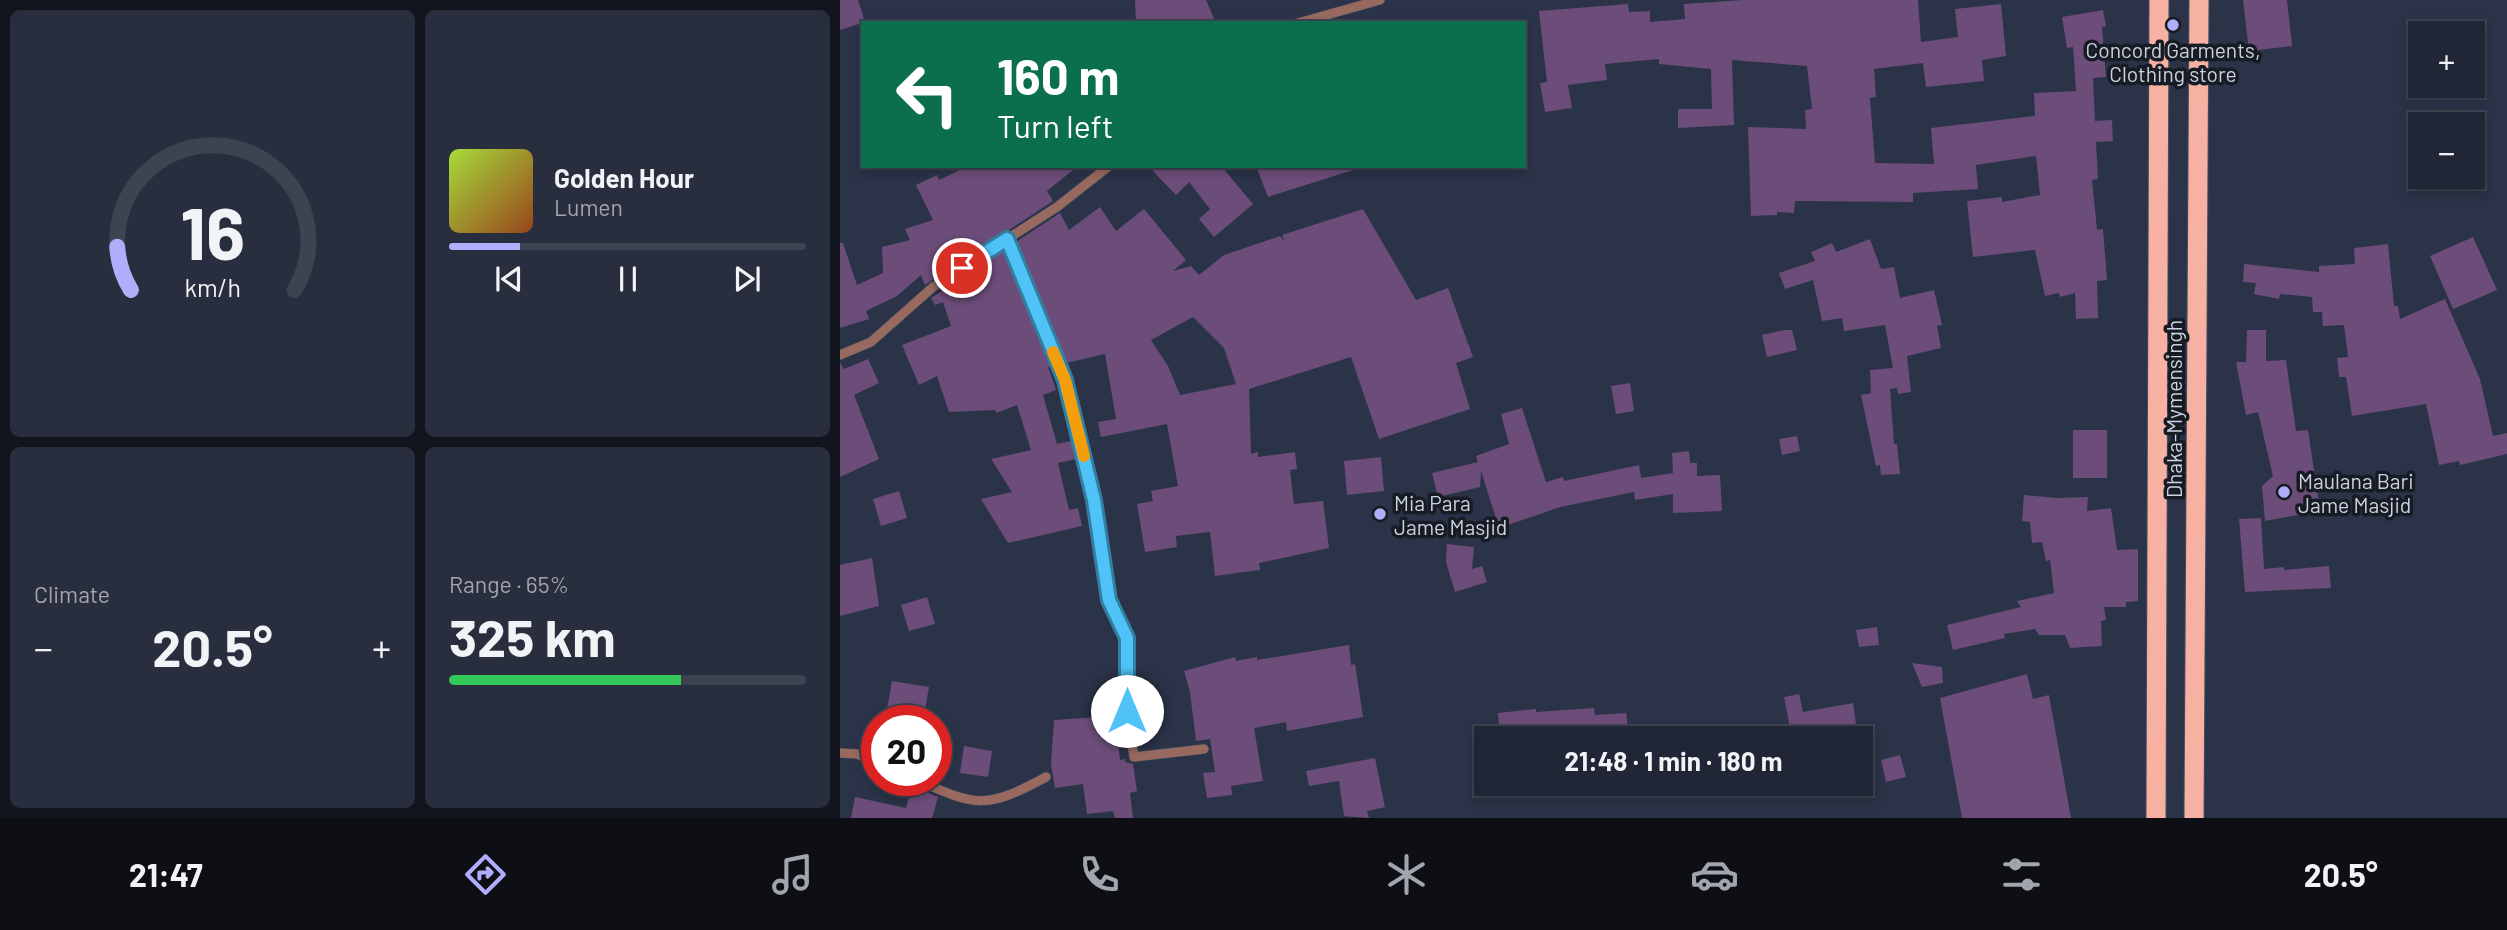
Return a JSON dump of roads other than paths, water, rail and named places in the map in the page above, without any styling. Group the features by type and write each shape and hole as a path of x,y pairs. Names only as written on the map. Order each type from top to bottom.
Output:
{"highway":[{"name":"Dhaka-Mymensingh","path":"2155,818 2159,0"},
{"name":"Dhaka-Mymensingh","path":"2194,818 2199,0"}],"lane":[{"path":"1305,21 1380,0"},
{"path":"840,355 871,342 933,287 1057,207 1106,168"},
{"path":"1007,239 1065,380 1094,500 1109,600 1127,638 1127,711 1134,757 1204,749"},
{"path":"840,753 861,756"},
{"path":"951,796 984,802 1012,795 1046,777"}],"place":[{"name":"Concord Garments, Clothing store","path":"2173,25"},
{"name":"Maulana Bari Jame Masjid","path":"2284,492"},
{"name":"Mia Para Jame Masjid","path":"1380,514"}]}
